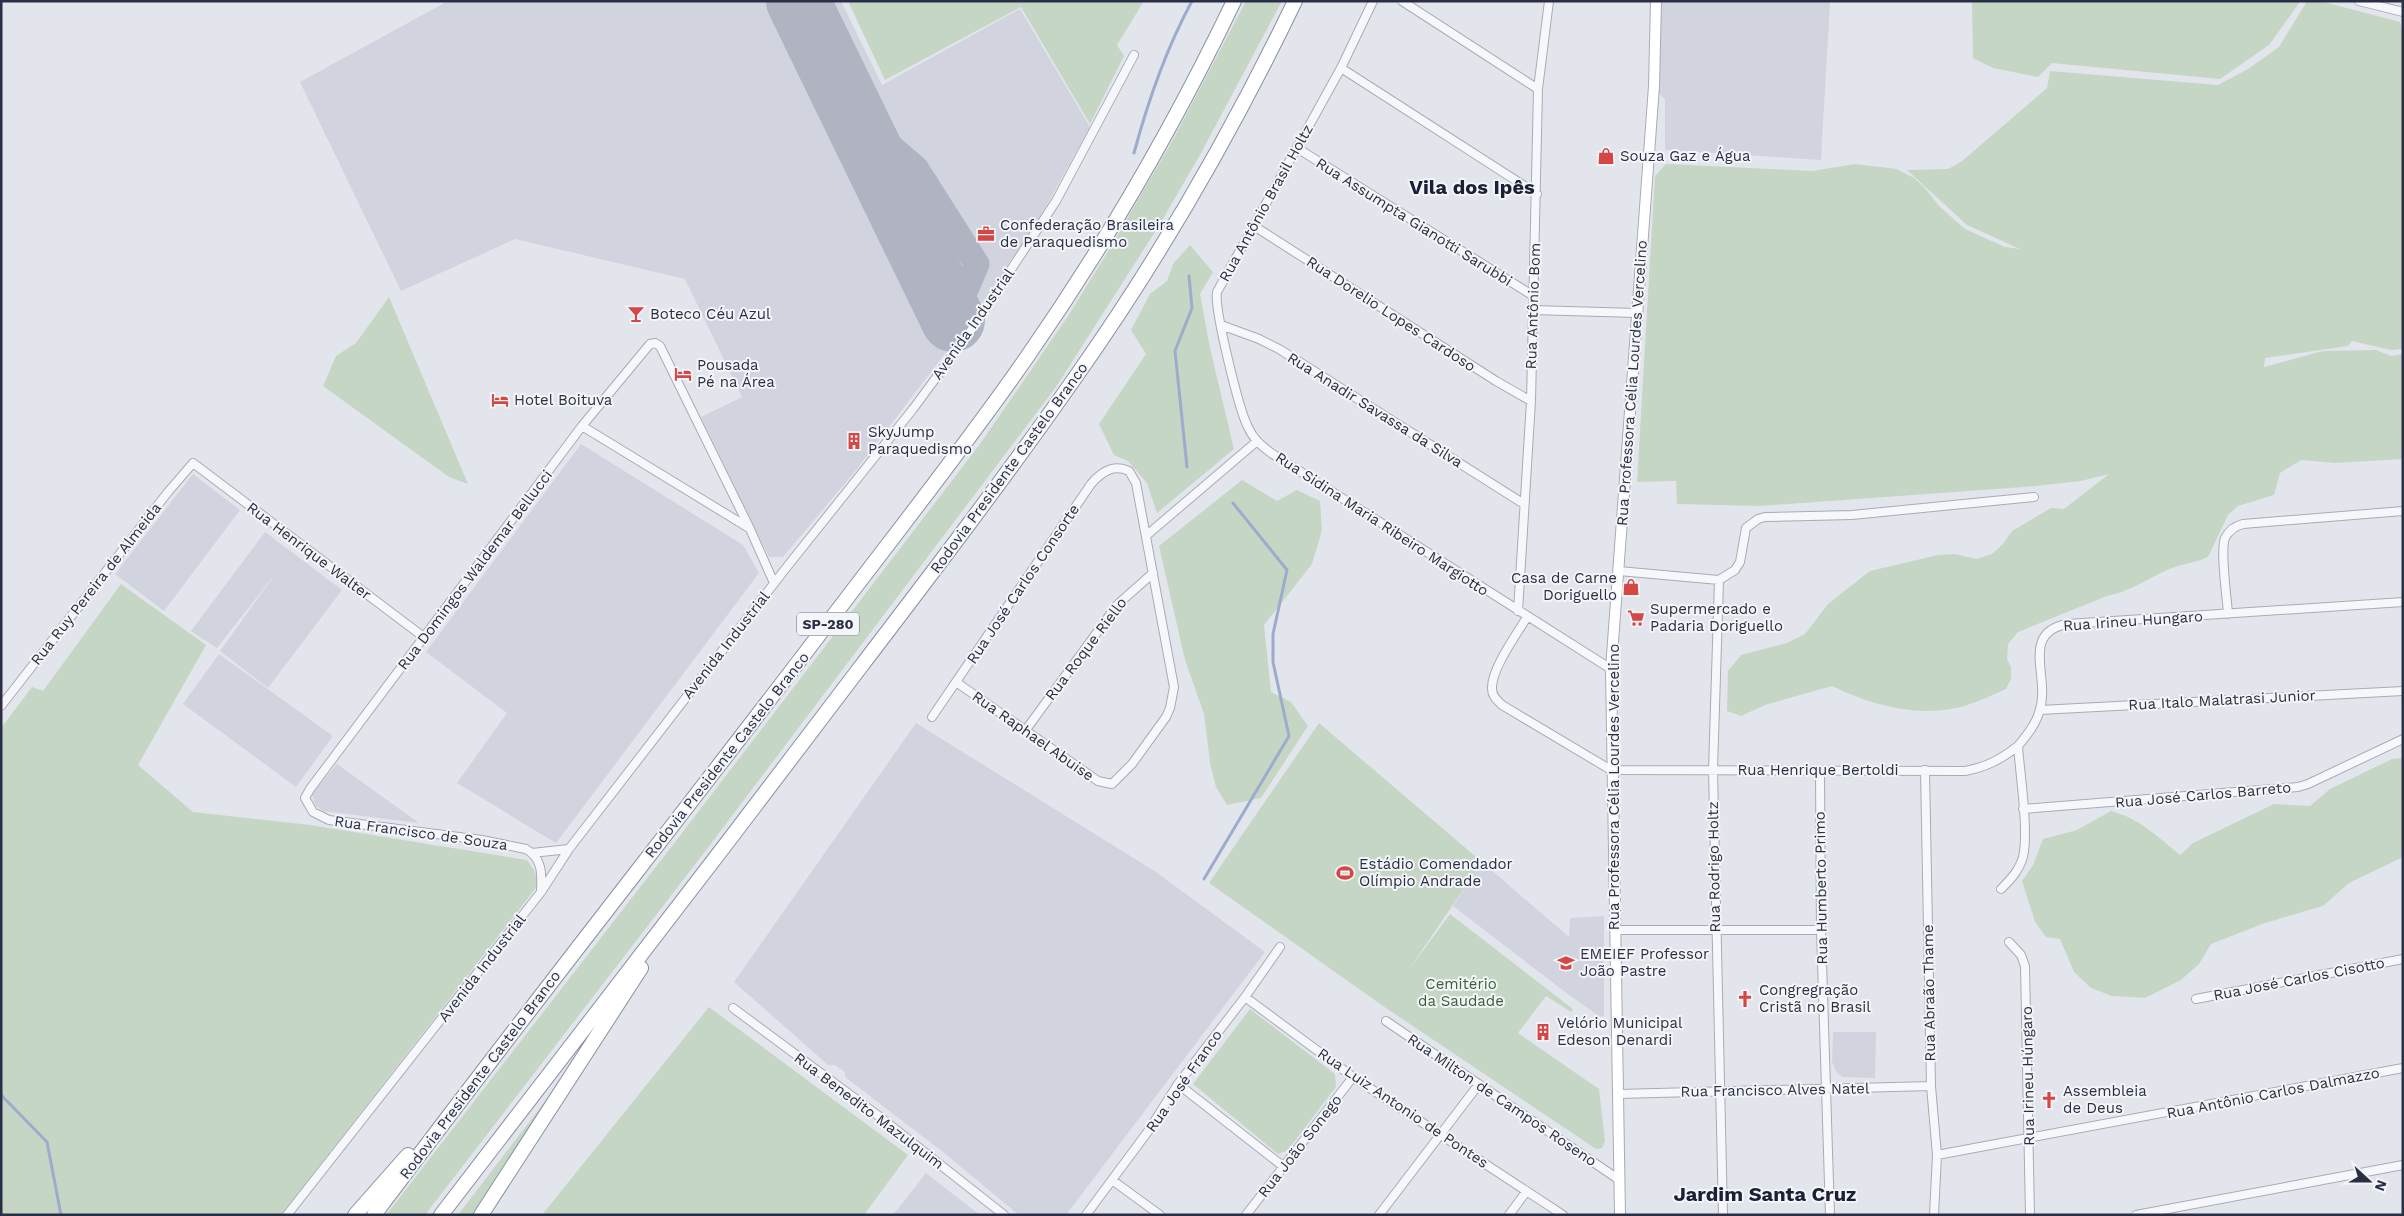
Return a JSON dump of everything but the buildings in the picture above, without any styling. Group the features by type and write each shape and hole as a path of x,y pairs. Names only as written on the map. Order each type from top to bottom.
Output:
{"highway":[{"name":"Rodovia Presidente Castelo Branco","path":"374,1215 470,1086 734,747 1029,355 1139,179 1234,1"},
{"name":"Rodovia Presidente Castelo Branco","path":"441,1215 981,508 1079,373 1126,301 1200,179 1241,107 1295,1"},
{"path":"481,1215 687,895"},
{"path":"354,1215 470,1086"}],"main road":[{"name":"Rua Professora Célia Lourdes Vercelino","path":"1620,1215 1611,770 1611,669 1654,86 1656,1"}],"street":[{"name":"Rua Antônio Brasil Holtz","path":"1256,442 1245,421 1218,313 1217,292 1341,68 1372,1"},
{"path":"1402,1 1538,89"},
{"name":"Rua Antônio Bom","path":"1518,611 1531,401 1538,89 1549,1"},
{"path":"2359,1 2403,12"},
{"name":"Avenida Industrial","path":"287,1215 541,892 569,849 774,583 913,409 972,328 1056,201 1134,55"},
{"path":"1341,68 1537,194"},
{"name":"Rua Assumpta Gianotti Sarubbi","path":"1297,148 1532,295"},
{"name":"Rua Dorelio Lopes Cardoso","path":"1254,226 1496,381 1531,401"},
{"path":"1532,310 1636,313"},
{"name":"Rua Anadir Savassa da Silva","path":"1221,326 1259,339 1279,350 1524,504"},
{"name":"Rua Domingos Waldemar Bellucci","path":"305,801 310,789 582,426 647,346 652,343 660,346 750,529"},
{"path":"582,426 750,529 774,583"},
{"path":"1153,573 1147,535 1256,442"},
{"name":"Rua Sidina Maria Ribeiro Margiotto","path":"1256,442 1611,669"},
{"name":"Rua Henrique Walter","path":"193,463 425,638"},
{"name":"Rua Ruy Pereira de Almeida","path":"1,706 168,492 193,463"},
{"name":"Rua José Carlos Consorte","path":"932,717 1091,484 1106,471 1118,468 1125,469 1133,474 1147,535"},
{"path":"1619,572 1719,580 1735,570 1740,562 1743,534 1751,522 1758,519 1852,515 2034,497"},
{"path":"2228,614 2223,544 2230,531 2236,526 2403,511"},
{"name":"Rua Raphael Abuise","path":"956,682 1098,781 1112,784 1132,764 1155,733 1166,717 1173,698 1173,679 1153,573"},
{"name":"Rua Roque Riello","path":"1025,731 1117,605 1153,573"},
{"name":"Rua Rodrigo Holtz","path":"1719,580 1713,770 1715,930 1723,1215"},
{"name":"Rua Irineu Hungaro","path":"2018,746 2030,731 2040,710 2044,686 2038,654 2039,645 2050,630 2058,626 2403,602"},
{"path":"1527,617 1496,671 1492,687 1493,695 1502,705 1611,770"},
{"name":"Rua Italo Malatrasi Junior","path":"2040,710 2403,692"},
{"name":"Rua José Carlos Barreto","path":"2023,809 2298,787 2403,739"},
{"path":"2002,889 2015,875 2023,858 2023,809 2018,746"},
{"name":"Rua Henrique Bertoldi","path":"1611,770 1965,770 1983,768 2000,760 2018,746"},
{"name":"Rua Abraão Thame","path":"1925,770 1931,1086 1937,1155 1934,1215"},
{"name":"Rua Humberto Primo","path":"1820,771 1821,930 1830,1215"},
{"name":"Rua Francisco de Souza","path":"305,801 313,812 329,820 482,840 516,847 532,853"},
{"path":"541,892 541,869 532,853 569,849"},
{"path":"1614,930 1821,930"},
{"name":"Rua Irineu Húngaro","path":"2009,942 2020,955 2025,966 2030,1138 2030,1215"},
{"name":"Rua José Franco","path":"1086,1215 1149,1130 1178,1084 1246,997 1280,947"},
{"name":"Rua José Carlos Cisotto","path":"2196,999 2403,959"},
{"name":"Rua Luiz Antonio de Pontes","path":"1246,997 1353,1077 1563,1215"},
{"name":"Rua Benedito Mazulquim","path":"733,1008 876,1114 1004,1215"},
{"name":"Rua Milton de Campos Roseno","path":"1386,1021 1618,1179"},
{"name":"Rua Antônio Carlos Dalmazzo","path":"1937,1155 2403,1068"},
{"name":"Rua João Sonego","path":"1246,1215 1353,1077"},
{"path":"1178,1084 1284,1167"},
{"path":"1379,1215 1479,1084"},
{"name":"Rua Francisco Alves Natel","path":"1619,1094 1931,1086"},
{"path":"2136,1215 2403,1165"},
{"path":"1112,1180 1160,1215"},
{"path":"1509,1215 1526,1192"}],"shaded area":[{"path":"448,1 841,1 882,85 1020,9 1090,127 1044,210 975,314 857,469 783,557 769,557 701,417 742,397 685,279 515,239 401,291 300,82"},
{"path":"1660,1 1830,1 1821,160 1665,150 1665,99 1657,91"},
{"path":"581,444 743,545 759,573 556,843 457,783 507,713 426,652"},
{"path":"193,474 240,510 164,611 115,574"},
{"path":"265,532 342,590 268,688 220,651 278,570 217,648 191,631"},
{"path":"219,654 333,736 296,787 183,704"},
{"path":"916,723 1156,872 1265,952 1066,1215 1019,1215 943,1152 845,1077 845,1072 835,1065 828,1065 734,982"},
{"path":"337,764 419,823 323,811 315,805 312,794"},
{"name":"EMEIEF Professor João Pastre","path":"1482,862 1569,937 1570,918 1604,916 1604,1016 1600,1017 1561,989 1453,906"},
{"path":"1833,1032 1876,1032 1875,1078 1842,1077 1836,1071 1832,1062"},
{"path":"926,1173 980,1215 893,1215"}],"green space":[{"path":"848,1 1144,1 1117,45 1124,56 1090,124 1021,7 885,80"},
{"path":"1246,1 1282,1 1201,153 1160,224 1056,387 710,845 425,1215 386,1215 980,444 1068,316 1104,258 1174,138"},
{"path":"1972,1 2300,2 2269,45 2220,79 2052,63 2038,77 1993,68 1973,58"},
{"path":"2307,1 2320,1 2400,22 2403,31 2403,349 2391,350 2352,341 2348,346 2265,358 2264,367 2323,351 2376,350 2391,356 2403,354 2403,459 2335,463 2301,460 2280,473 2274,495 2238,506 2228,515 2208,557 2177,566 2130,588 2018,632 2008,644 2007,659 2011,667 2011,679 2006,689 1974,702 1953,709 1917,711 1882,705 1832,686 1765,705 1741,716 1727,711 1728,671 1741,655 1787,643 1805,634 1828,604 1870,571 1938,555 1954,554 1977,559 1992,554 2003,544 2012,531 2051,508 2064,509 2109,474 2081,481 2036,486 1760,506 1677,504 1676,481 1637,482 1655,176 1666,164 1812,171 1855,164 1897,169 1914,178 1939,206 1965,229 2005,247 2020,249 1967,225 1907,170 1948,169 1961,162 2047,88 2050,71 2218,85 2248,69 2279,47"},
{"path":"1190,245 1213,272 1200,294 1210,348 1234,449 1157,513 1147,483 1128,461 1114,455 1099,424 1146,354 1131,330 1150,294 1167,281 1173,264"},
{"path":"389,297 468,484 449,477 323,386 336,356 356,343"},
{"path":"1242,480 1277,501 1297,490 1320,501 1322,530 1312,564 1264,625 1271,692 1291,702 1308,726 1261,798 1227,805 1216,787 1210,763 1204,714 1185,660 1159,546"},
{"path":"121,584 206,645 138,765 193,812 310,825 527,860 537,877 535,889 281,1215 1,1215 1,728 32,687 43,691"},
{"name":"Estádio Comendador Olímpio Andrade","path":"1319,723 1482,862 1408,971 1450,914 1573,1009 1571,1012 1546,996 1518,1033 1599,1089 1605,1141 1602,1148 1596,1149 1383,1006 1209,883"},
{"path":"2403,758 2403,857 2349,883 2323,906 2265,923 2211,944 2199,964 2181,980 2145,998 2112,996 2091,988 2074,972 2060,939 2046,937 2035,922 2022,881 2033,865 2043,839 2077,830 2111,811 2139,823 2180,855 2193,843 2274,804 2310,806 2330,789 2392,759"},
{"path":"709,1007 908,1155 864,1215 542,1215"},
{"path":"1250,1009 1335,1074 1336,1087 1288,1150 1278,1154 1193,1084"},
{"path":"556,1087 476,1215 458,1215"}],"waterway":[{"path":"1134,153 1158,76 1192,1"},
{"path":"1187,467 1175,351 1192,308 1189,276"},
{"path":"1204,879 1289,736 1273,662 1273,634 1287,570 1233,503"},
{"path":"1,1095 47,1142 61,1215"}],"taxiway":[{"path":"859,126 888,144 916,168 977,264 953,320"},
{"path":"914,238 926,183"}],"runway":[{"path":"798,1 953,320"}],"place":[{"name":"Souza Gaz e Água","path":"1606,156"},
{"name":"Confederação Brasileira de Paraquedismo","path":"986,234"},
{"name":"Boteco Céu Azul","path":"636,314"},
{"name":"Pousada Pé na Área","path":"683,374"},
{"name":"Hotel Boituva","path":"500,400"},
{"name":"SkyJump Paraquedismo","path":"854,441"},
{"name":"Casa de Carne Doriguello","path":"1631,587"},
{"name":"Supermercado e Padaria Doriguello","path":"1636,618"},
{"name":"Estádio Comendador Olímpio Andrade","path":"1345,873"},
{"name":"EMEIEF Professor João Pastre","path":"1566,963"},
{"name":"Congregração Cristã no Brasil","path":"1745,999"},
{"name":"Velório Municipal Edeson Denardi","path":"1543,1032"},
{"name":"Assembleia de Deus","path":"2049,1100"}],"district":[{"name":"Vila dos Ipês","path":"1472,187"},
{"name":"Jardim Santa Cruz","path":"1765,1194"}],"park label":[{"name":"Cemitério da Saudade","path":"1461,992"}]}
